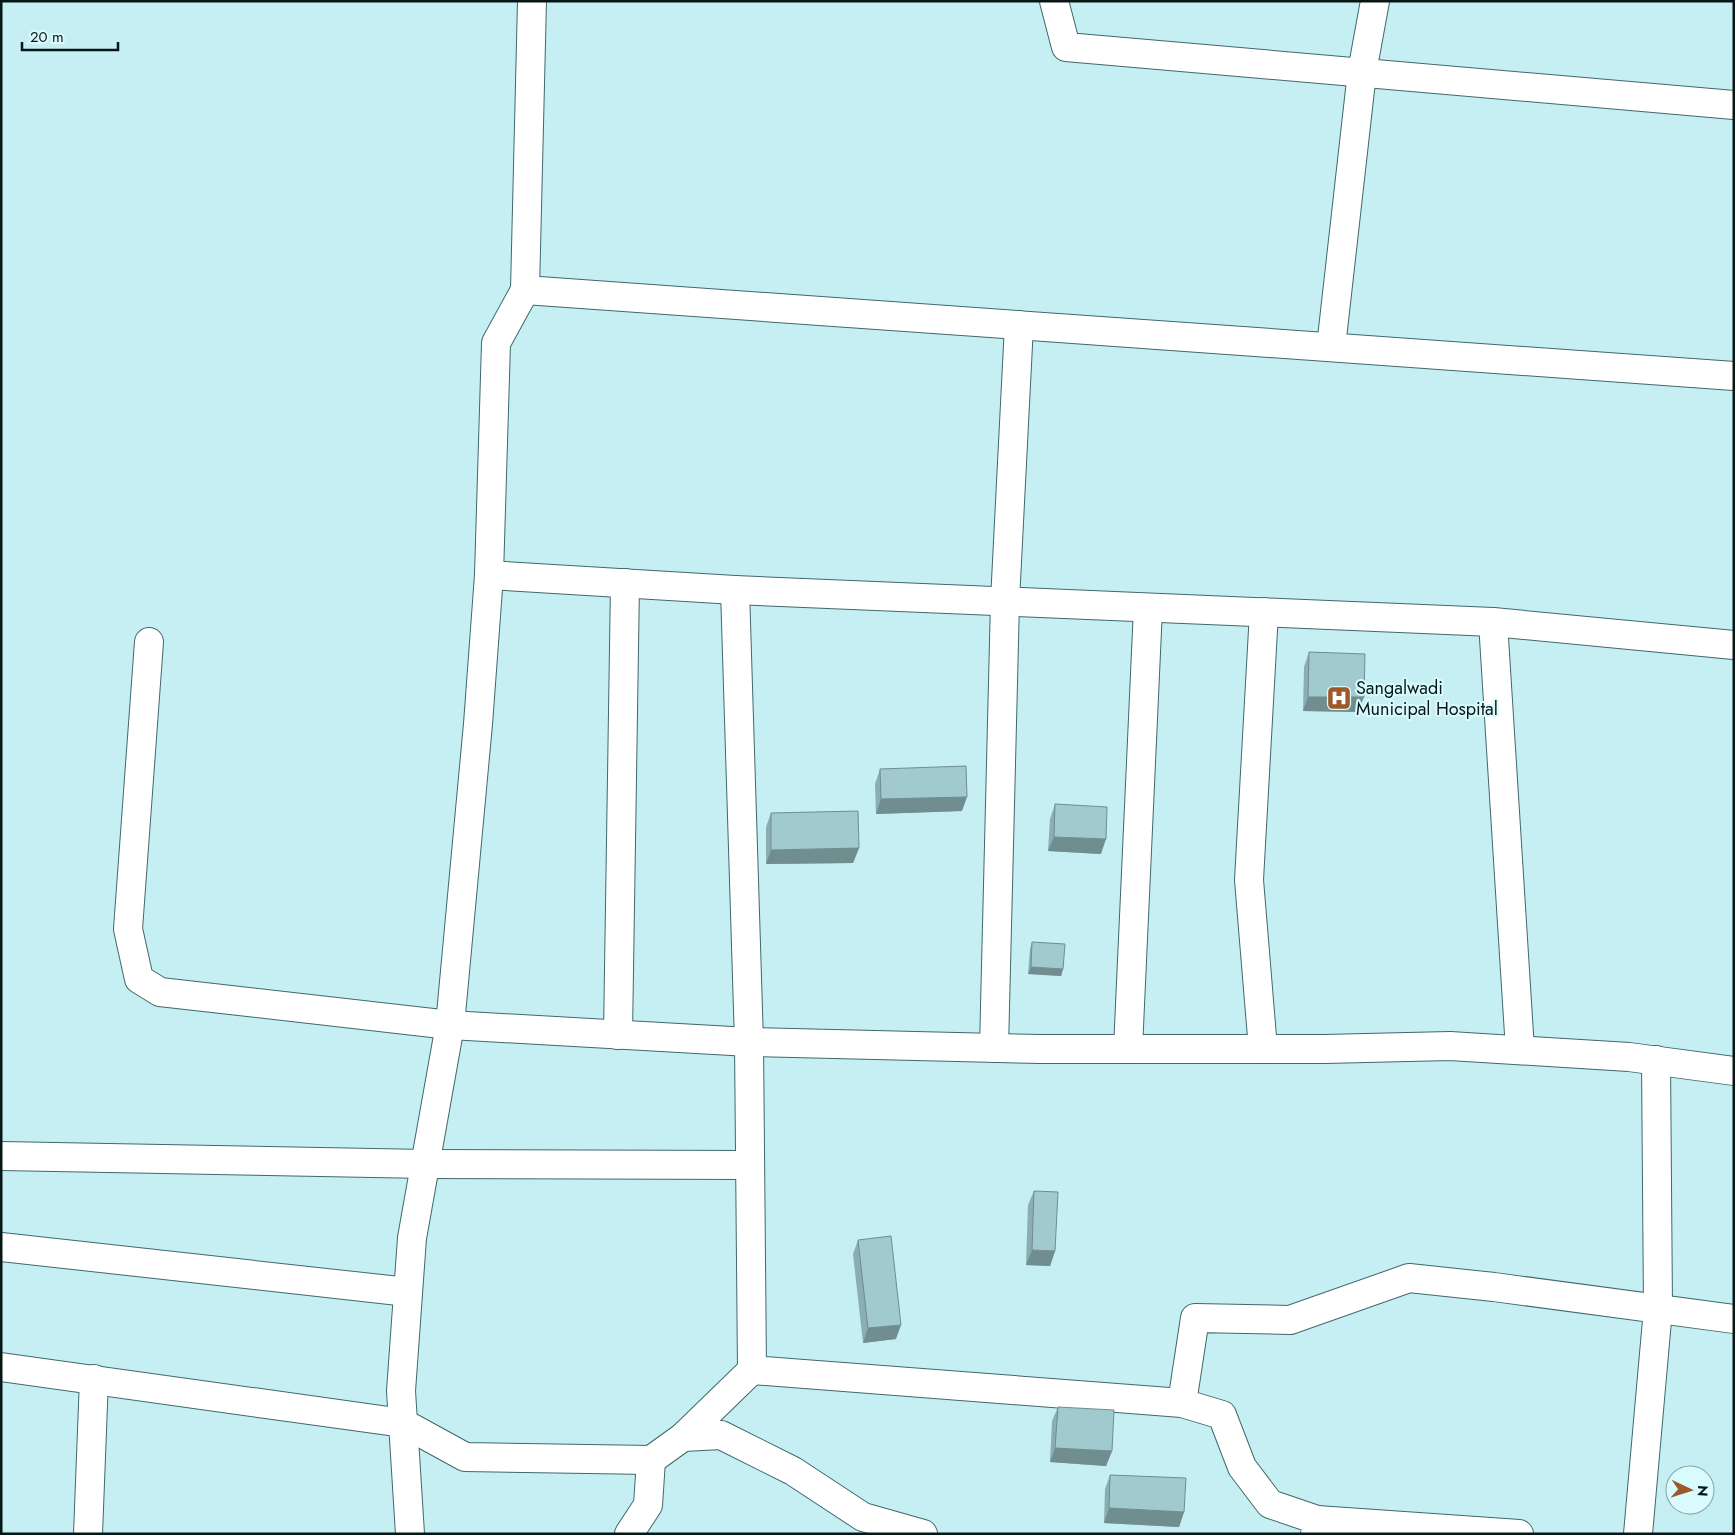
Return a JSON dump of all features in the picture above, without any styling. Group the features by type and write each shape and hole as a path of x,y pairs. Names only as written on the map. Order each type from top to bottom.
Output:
{"street":[{"path":"410,1534 401,1391 412,1238 450,1025 478,724 489,575 496,343 525,290 532,1"},
{"path":"1054,1 1066,47 1734,105"},
{"path":"1331,347 1362,72 1374,1"},
{"path":"525,290 1734,376"},
{"path":"994,1048 1005,601 1018,325"},
{"path":"489,575 735,590 1493,622 1734,645"},
{"path":"618,1035 625,584"},
{"path":"1,1367 403,1423 465,1457 651,1460 683,1437 752,1370 749,1042 735,590"},
{"path":"1128,1049 1148,608"},
{"path":"1263,1049 1249,880 1264,612"},
{"path":"1493,622 1520,1050"},
{"path":"148,642 128,929 139,979 160,992 450,1025 749,1042 1128,1049 1450,1046 1629,1056 1734,1071"},
{"path":"1638,1534 1658,1309 1656,1060"},
{"path":"1,1156 426,1164 750,1164"},
{"path":"1,1247 408,1292"},
{"path":"1182,1403 1195,1318 1290,1320 1409,1278 1494,1287 1734,1319"},
{"path":"752,1370 1182,1403 1222,1415 1242,1467 1270,1504 1316,1527 1519,1534"},
{"path":"88,1534 94,1379"},
{"path":"683,1437 721,1435 793,1471 863,1517 923,1534"},
{"path":"629,1534 648,1505 651,1460"}],"building":[{"path":"1309,652 1365,654 1364,697 1308,697"},
{"path":"966,766 967,797 881,799 880,769"},
{"path":"1055,804 1107,807 1106,839 1054,837"},
{"path":"858,811 859,848 771,850 771,813"},
{"path":"1032,942 1065,944 1063,969 1031,967"},
{"path":"1034,1191 1058,1192 1055,1251 1032,1250"},
{"path":"891,1236 901,1325 868,1328 858,1240"},
{"path":"1058,1407 1114,1410 1112,1451 1055,1448"},
{"path":"1110,1475 1186,1478 1184,1512 1109,1508"}],"place":[{"name":"Sangalwadi Municipal Hospital","path":"1339,698"}]}
